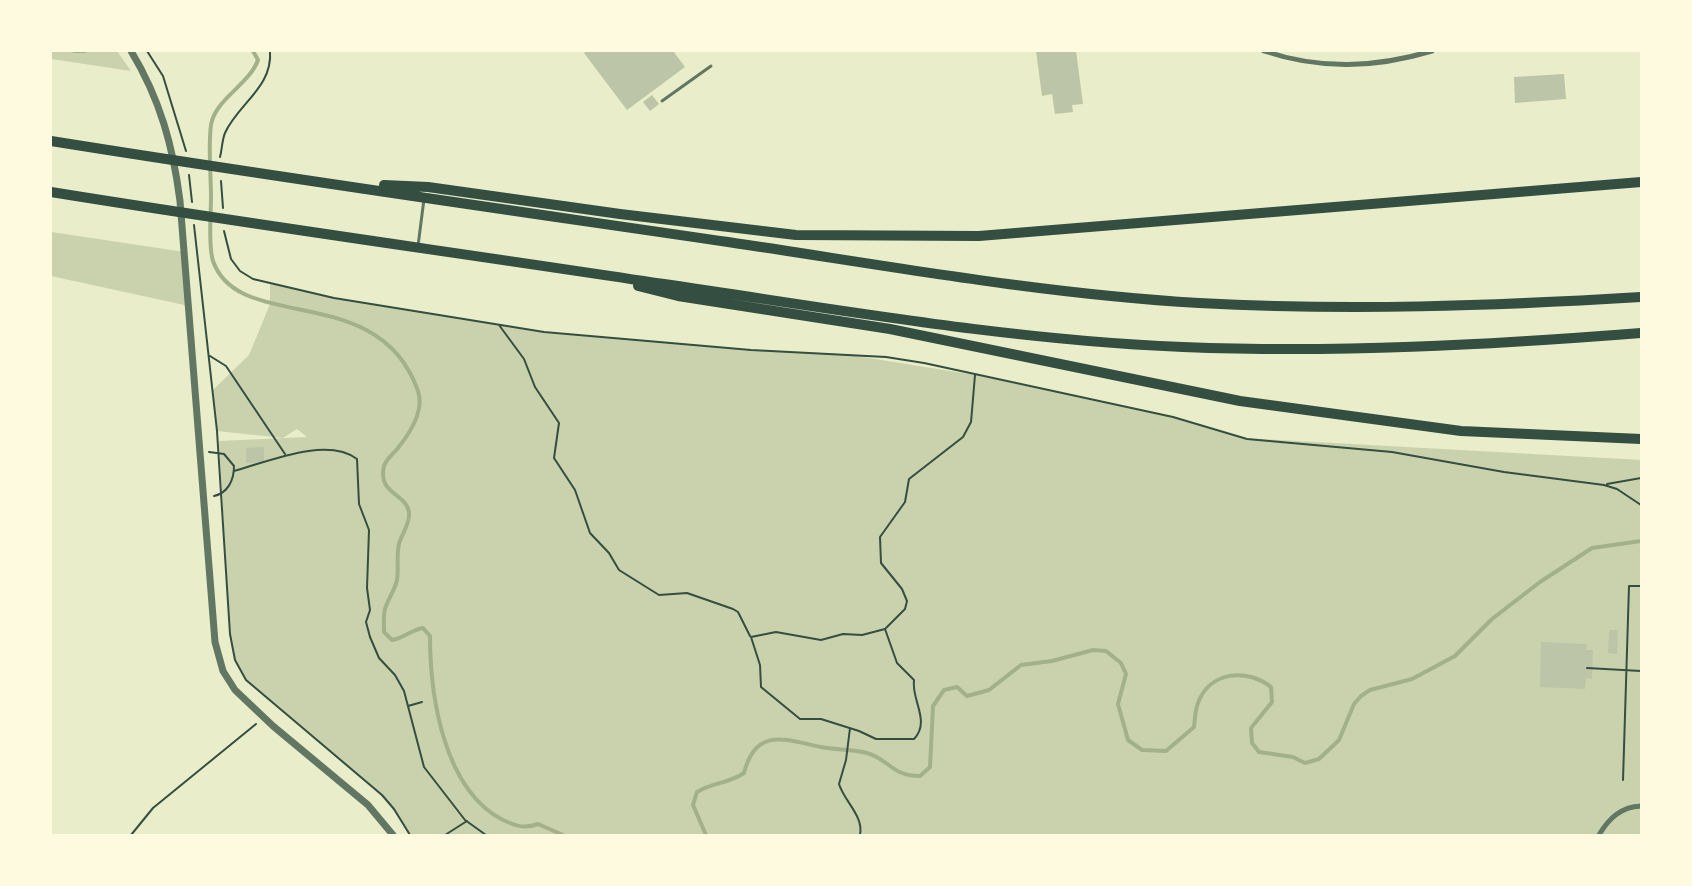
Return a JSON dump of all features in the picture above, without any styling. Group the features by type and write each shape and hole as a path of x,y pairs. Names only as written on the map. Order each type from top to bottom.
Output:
{"highway":[{"path":"51,141 1050,290 1195,303 1385,309 1641,297"},
{"path":"323,182 428,187 620,214 796,235 979,236 1641,182"},
{"path":"51,192 269,226 990,330 1169,346 1299,350 1395,349 1641,333"},
{"path":"567,269 678,296 890,329 1240,401 1461,431 1641,439"}],"street":[{"path":"131,51 147,77 162,113 174,160 180,201 215,642 228,681 255,710 369,805 393,835"},
{"path":"1264,51 1300,61 1349,66 1399,61 1432,51"},
{"path":"1599,835 1606,823 1624,809 1641,806"}],"lane":[{"path":"662,101 711,66"},
{"path":"418,247 425,197"}],"path":[{"path":"147,51 163,76 187,156"},
{"path":"220,159 225,133 264,79 271,59 270,51"},
{"path":"188,166 193,207"},
{"path":"221,180 223,212"},
{"path":"194,218 200,295 210,356 230,634 235,660 246,680 382,795 410,835"},
{"path":"224,223 231,259 240,271 253,279 334,298 499,325 623,340 886,357 1173,417 1248,439 1392,452 1504,472 1604,485 1617,489 1641,505"},
{"path":"499,325 524,359 535,387 556,416 559,430 554,458 575,490 594,539 609,553 620,570 658,595 687,593 738,612 760,665 761,687 768,695 800,719 821,720 850,728 876,739 911,740 917,737 921,726 920,710 913,690 914,680 897,663 885,629"},
{"path":"210,356 228,369 235,383 285,454"},
{"path":"750,637 776,632 821,640 843,634 862,635 885,629 905,609 907,601 902,589 881,563 880,537 905,502 909,479 963,437 971,422 975,375"},
{"path":"234,471 290,453 341,451 357,459 358,504 369,530 367,588 370,610 366,626 376,654 401,685 424,766 467,821 486,835"},
{"path":"201,452 218,452 231,458 234,471 230,485 221,495 205,498"},
{"path":"1604,485 1641,478"},
{"path":"1623,780 1629,586 1641,586"},
{"path":"1587,668 1641,671"},
{"path":"408,706 422,702"},
{"path":"268,710 273,703"},
{"path":"131,835 153,808 258,720"},
{"path":"850,728 846,760 839,784 862,826 860,835"},
{"path":"445,835 467,821"}],"green space":[{"path":"51,51 117,51 131,71 51,59"},
{"path":"51,232 185,252 189,306 51,276"},
{"path":"270,283 334,298 544,332 751,350 844,354 975,375 1173,417 1243,438 1641,460 1641,835 410,835 386,800 246,680 235,660 230,634 219,441 307,437 297,429 283,438 217,431 213,390 249,355 270,304"}],"building":[{"path":"587,51 673,51 685,67 627,110 584,53"},
{"path":"1036,51 1076,51 1083,104 1072,105 1073,112 1055,114 1052,94 1042,96"},
{"path":"1564,74 1566,99 1515,103 1514,77"},
{"path":"652,95 659,104 650,111 643,102"},
{"path":"264,447 264,462 246,463 246,448"},
{"path":"1609,630 1618,630 1617,654 1608,653"},
{"path":"1541,642 1587,644 1586,650 1593,650 1592,679 1586,678 1585,689 1540,687"}],"waterway":[{"path":"74,51 85,51"},
{"path":"253,51 258,60 254,69 219,107 211,125 210,239 213,261 228,283 251,297 343,320 373,334 399,356 418,391 420,406 411,429 384,466 385,483 404,502 409,514 398,548 397,580 384,612 384,632 392,640 423,628 430,636 433,686 444,740 454,765 467,787 483,806 512,824 524,827 538,824 563,835"},
{"path":"706,835 693,805 697,792 744,773 749,758 764,742 784,740 861,752 874,756 903,773 920,776 930,767 933,706 944,690 957,687 967,696 989,690 1021,665 1052,661 1093,650 1106,651 1121,663 1126,674 1118,704 1128,740 1142,750 1166,751 1194,727 1198,703 1211,684 1220,679 1241,675 1251,677 1271,687 1272,702 1251,728 1252,743 1259,752 1293,757 1305,763 1319,759 1339,740 1354,704 1361,696 1370,690 1412,679 1455,656 1492,619 1540,582 1592,548 1641,541"}]}
